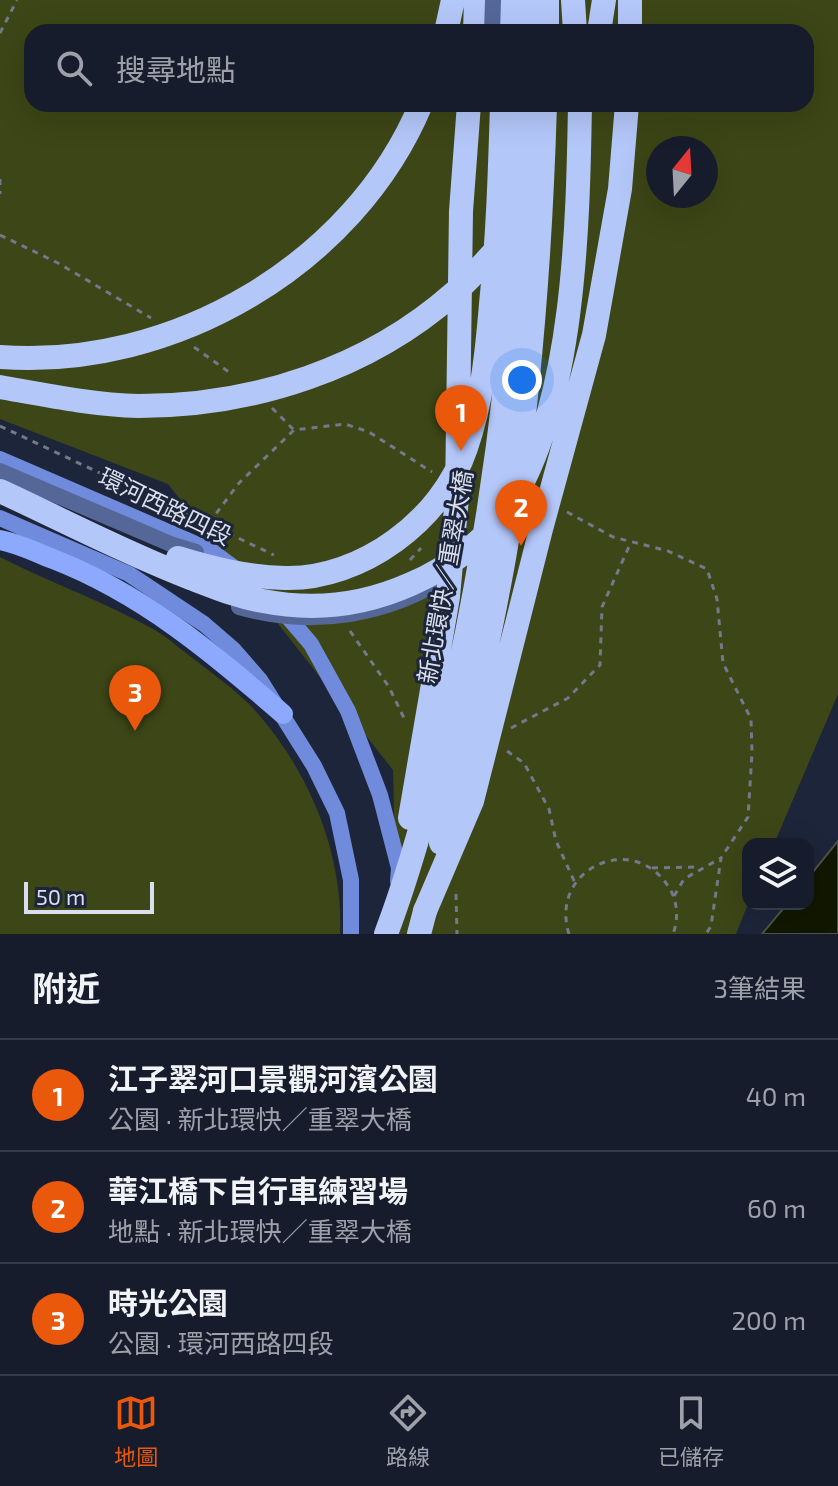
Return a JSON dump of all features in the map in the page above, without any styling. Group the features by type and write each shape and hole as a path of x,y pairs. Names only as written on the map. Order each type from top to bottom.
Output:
{"highway":[{"path":"448,24 453,0"},
{"path":"475,24 476,0"},
{"path":"503,0 503,24"},
{"path":"525,0 525,24"},
{"path":"547,0 547,24"},
{"path":"573,0 574,24"},
{"path":"600,24 604,0"},
{"path":"630,0 630,24"},
{"path":"0,357 82,355 151,340 214,316 277,280 329,237 376,182 418,112"},
{"path":"391,926 448,597 457,497 461,211 468,112"},
{"path":"0,481 171,556 228,573 288,578 333,570 375,555 409,531 444,494 466,450 480,398 500,214 502,112"},
{"name":"新北環快／重翠大橋","path":"391,926 437,774 473,606 494,481 509,356 522,183 524,112"},
{"name":"新北環快／重翠大橋","path":"422,923 493,620 511,515 541,235 545,112"},
{"path":"0,387 137,406 207,402 267,391 333,369 400,335 455,293 503,242 547,179 577,112"},
{"path":"0,491 168,569 217,589 261,601 300,606 343,605 388,594 429,576 471,548 508,507 536,452 553,399 569,299 579,203 580,112"},
{"path":"422,923 472,801 594,335 620,189 626,112"}],"main road":[{"name":"環河西路四段","path":"0,459 210,550 263,590 311,644 348,711 380,795 399,868 391,926"},
{"path":"0,518 129,574 174,603 233,649 260,680 314,766 337,813 351,880 351,934"},
{"path":"0,540 78,568 112,585 192,638 283,714"}],"street":[{"path":"492,24 493,0"},
{"path":"0,471 173,545 230,563 288,567 331,561 369,545 401,525 435,488 454,452 468,404 476,348 487,213 490,112"},
{"path":"0,501 214,599 259,613 300,618 344,616 391,605 445,579 477,558 516,513 544,456 563,400 581,301 588,204 590,112"}],"path":[{"path":"0,33 17,0"},
{"path":"0,179 0,194"},
{"path":"209,523 239,483 294,430 345,424 369,432 442,477"},
{"path":"0,426 274,556"},
{"path":"565,511 613,537 668,551 707,569 717,599 723,663 751,719 752,753 748,817 721,858 711,926 706,934"},
{"path":"503,733 568,698 600,665 602,607 631,542"},
{"path":"502,748 524,763 549,809 556,841 575,883"},
{"path":"674,896 684,879 721,858"},
{"path":"569,934 565,910 575,883 602,862 619,859 636,861 652,868 665,881 674,896 677,912 673,934"},
{"path":"652,868 703,866"}],"green space":[{"path":"0,0 838,0 838,694 777,838 742,838 742,910 746,910 736,934 397,934 393,770 168,484 0,419"},
{"path":"0,557 155,630 251,706 289,755 318,812 336,872 340,934 0,934"}],"shaded area":[{"path":"838,841 838,934 762,934 782,910 814,910 814,871"}],"place":[{"name":"江子翠河口景觀河濱公園","path":"461,451"},
{"name":"華江橋下自行車練習場","path":"521,546"},
{"name":"時光公園","path":"135,731"}]}
